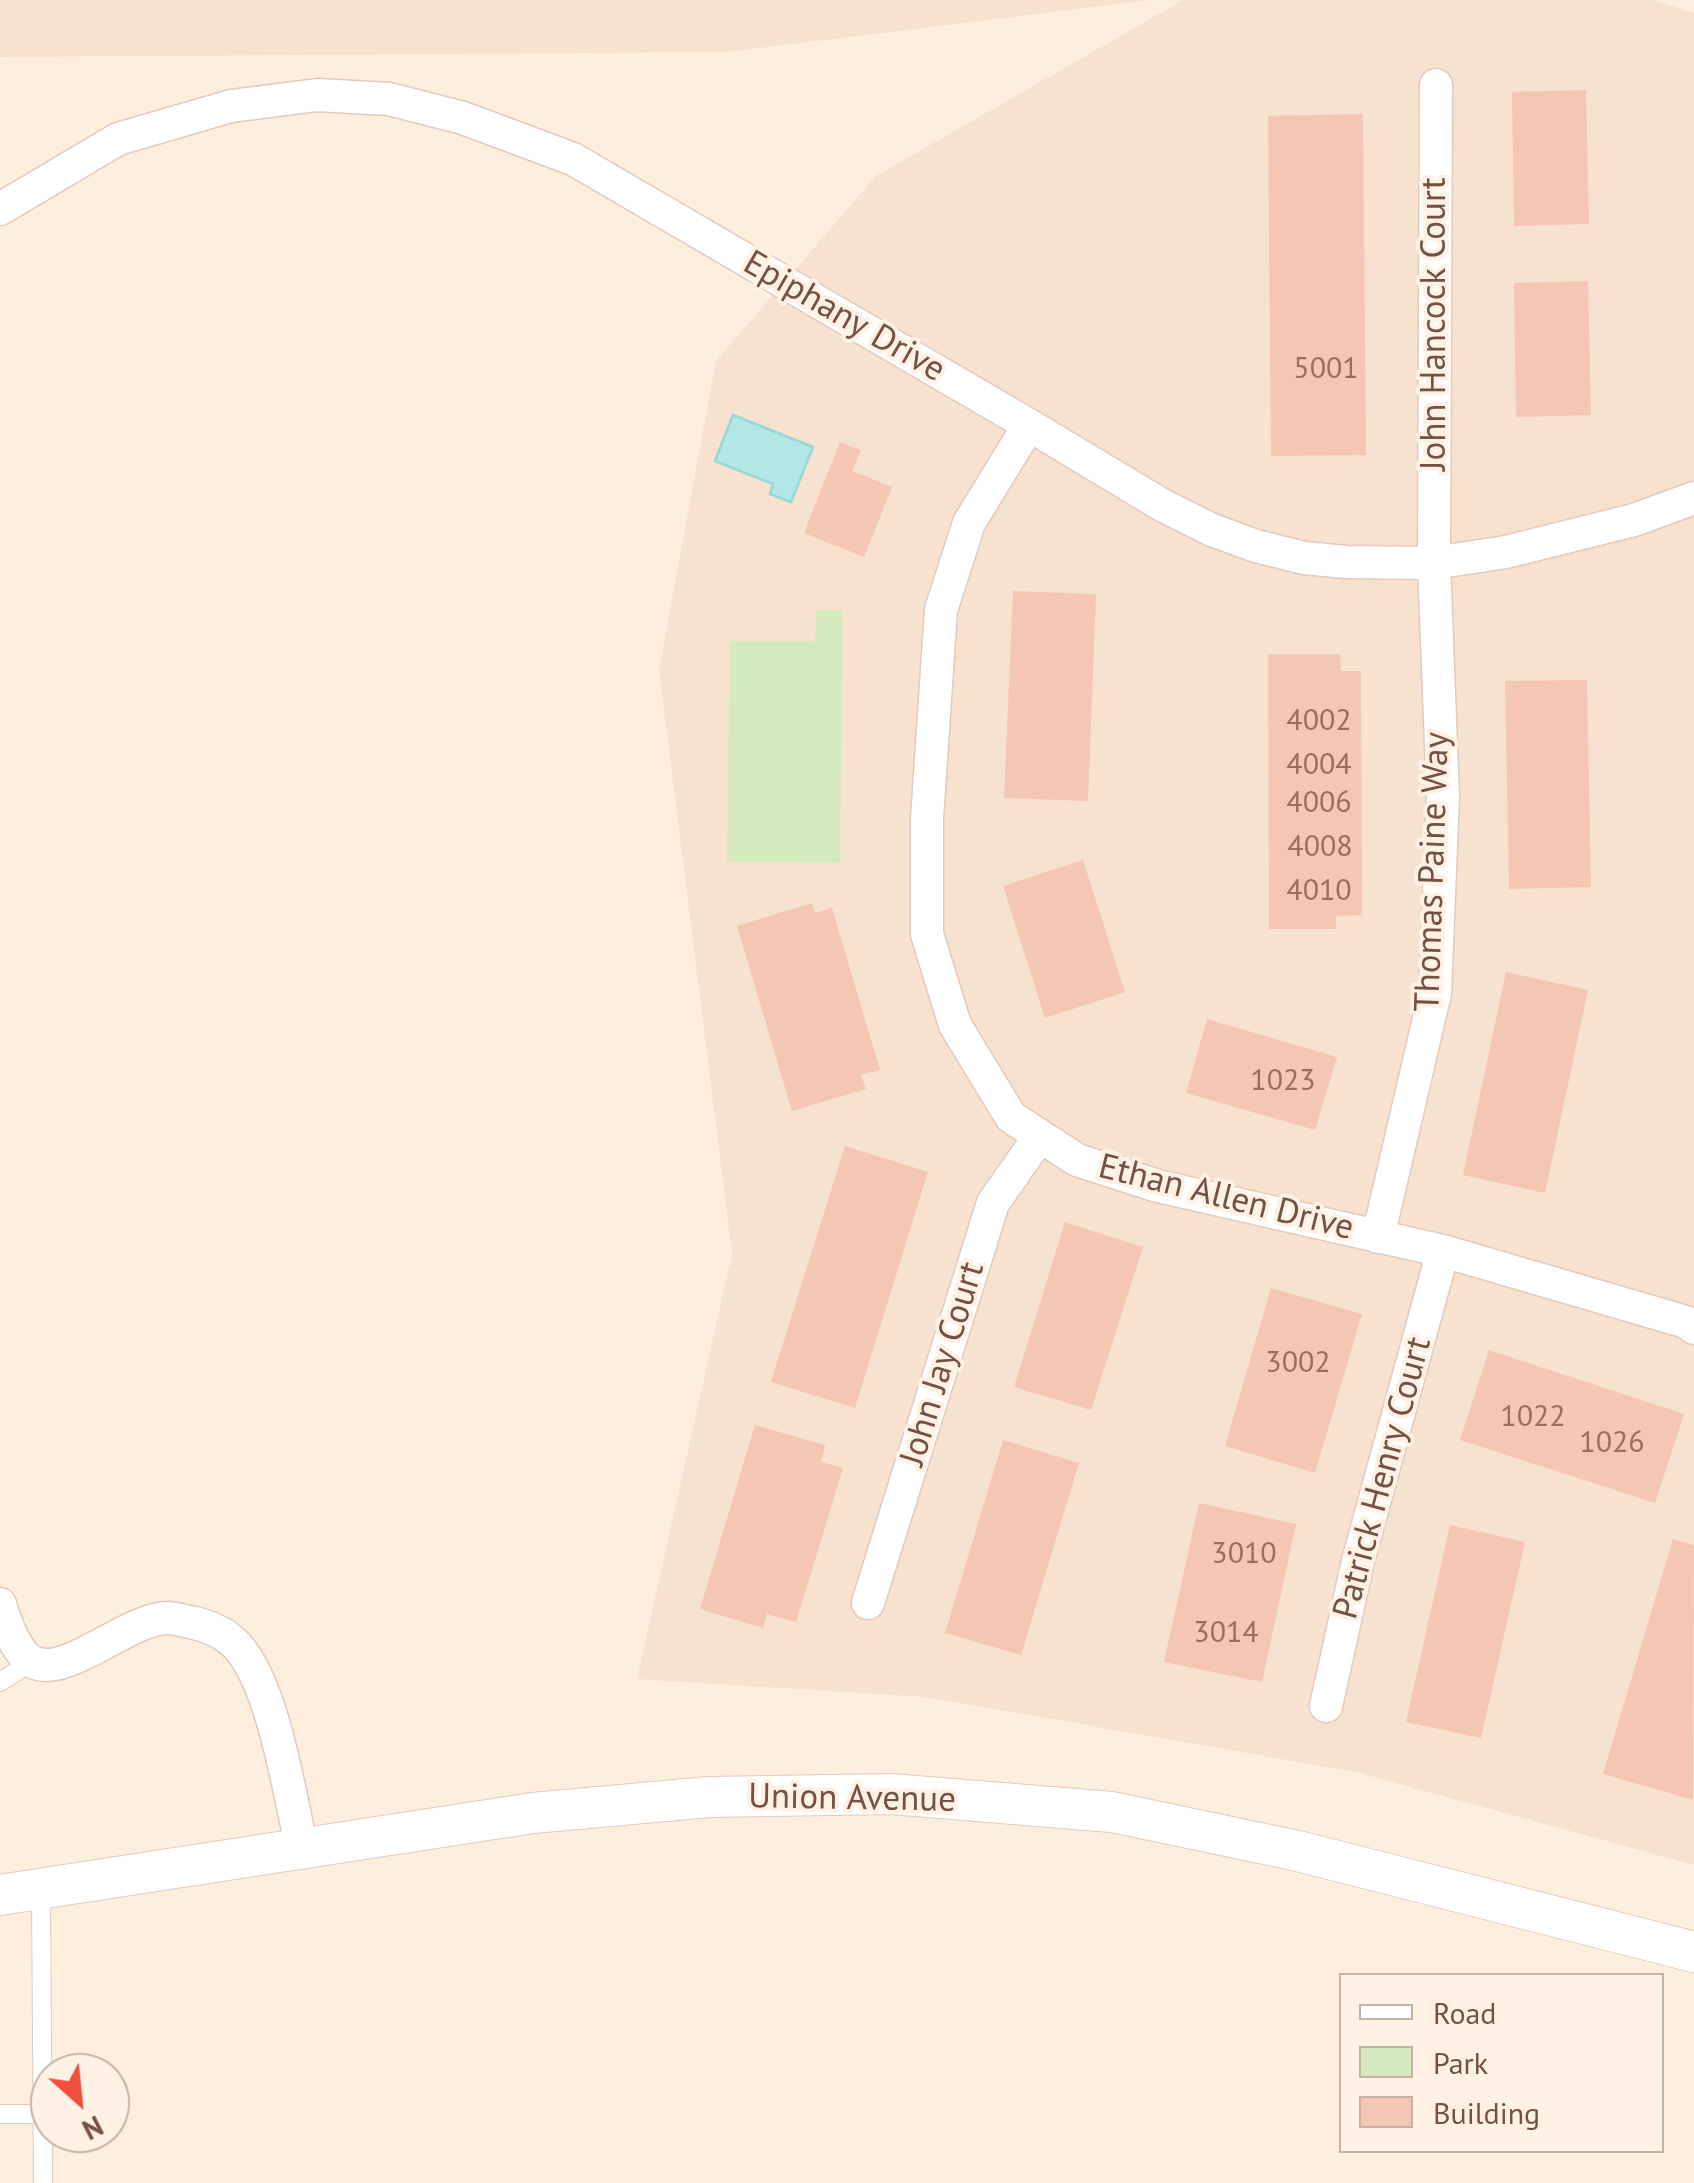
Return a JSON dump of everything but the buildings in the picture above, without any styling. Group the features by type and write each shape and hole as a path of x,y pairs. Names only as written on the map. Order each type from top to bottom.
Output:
{"street":[{"name":"John Hancock Court","path":"1434,563 1436,85"},
{"name":"Epiphany Drive","path":"0,209 118,139 230,106 317,96 389,99 464,118 572,159 1162,505 1256,546 1318,559 1434,563 1506,552 1634,520 1694,498"},
{"name":"Ethan Allen Drive","path":"1029,425 970,523 941,610 927,818 928,934 955,1025 1011,1117 1077,1160 1158,1186 1443,1250 1686,1322 1694,1328"},
{"name":"Thomas Paine Way","path":"1378,1237 1434,993 1443,796 1434,563"},
{"name":"John Jay Court","path":"868,1603 993,1203 1040,1136"},
{"name":"Patrick Henry Court","path":"1326,1706 1358,1560 1443,1250"},
{"path":"0,1604 16,1643 31,1662 48,1666 68,1662 125,1631 166,1618 204,1625 233,1641 255,1672 276,1729 302,1848"},
{"name":"Union Avenue","path":"0,1895 534,1812 708,1796 891,1794 1112,1812 1298,1851 1694,1952"}],"lane":[{"path":"0,1682 31,1662"},
{"path":"41,1889 42,2053"},
{"path":"0,2114 30,2114"},
{"path":"43,2153 43,2183"}],"shaded area":[{"path":"0,0 1151,0 726,52 0,57"},
{"path":"1183,0 1653,0 1694,13 1694,1865 1356,1772 926,1697 637,1679 732,1254 659,670 716,361 876,176"}],"green space":[{"path":"816,610 843,610 840,863 727,862 730,641 815,641"}],"water":[{"path":"733,415 813,447 791,502 770,494 773,484 715,461"}]}
